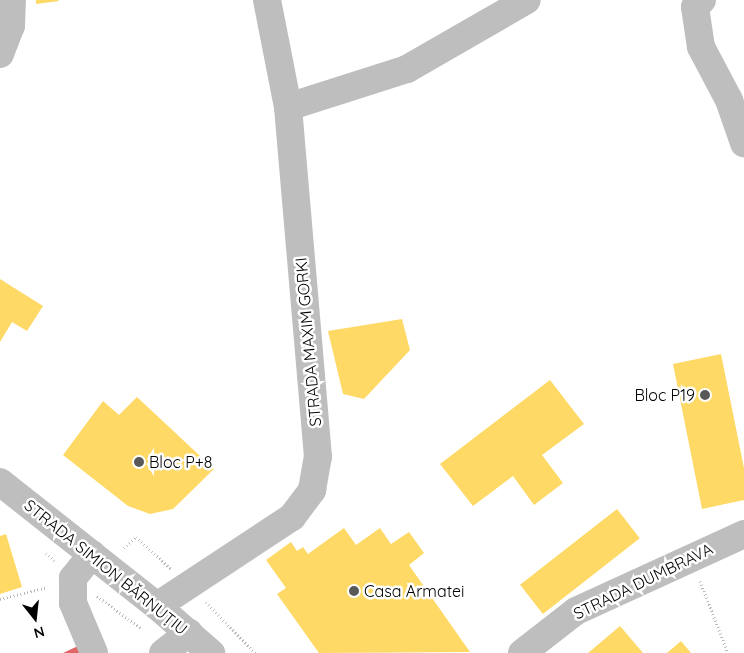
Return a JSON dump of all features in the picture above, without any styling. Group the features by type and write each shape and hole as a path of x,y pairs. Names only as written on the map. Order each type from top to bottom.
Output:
{"street":[{"path":"0,54 11,26 12,0"},
{"name":"STRADA MAXIM GORKI","path":"157,606 292,517 312,490 318,456 288,107 267,0"},
{"path":"288,107 407,69 527,0"},
{"path":"702,0 695,7 701,47 729,100 744,142"},
{"name":"STRADA SIMION BĂRNUȚIU","path":"0,482 157,606 174,645 211,653"},
{"name":"STRADA DUMBRAVA","path":"522,653 576,611 690,557 744,534"},
{"path":"94,653 73,603 73,578 98,559"}],"path":[{"path":"98,559 136,537 188,585 255,653"},
{"path":"690,557 728,653"},
{"path":"89,589 174,645"}],"building: Homes":[{"path":"36,0 58,0 59,1 36,4"},
{"path":"0,279 43,306 27,331 12,322 0,342"},
{"path":"402,319 410,350 364,399 343,394 328,331"},
{"path":"721,354 744,468 744,500 702,509 673,364"},
{"path":"550,380 584,424 542,455 563,483 534,505 513,476 473,506 440,464"},
{"name":"Bloc P+8","path":"137,397 214,469 173,509 150,514 128,506 63,455 103,401 119,415"},
{"path":"617,509 640,538 543,614 520,585"},
{"name":"Casa Armatei","path":"344,528 356,545 380,528 391,544 409,532 424,553 409,565 470,652 319,653 277,594 286,588 266,560 291,542 297,551 303,547 308,554"},
{"path":"6,534 22,587 0,594 0,536"},
{"path":"620,626 643,653 588,653"},
{"path":"681,641 691,653 667,653"}],"building: Shops":[{"path":"95,638 102,653 63,653"}],"place":[{"name":"Bloc P19","path":"705,395"},
{"name":"Bloc P+8","path":"139,462"},
{"name":"Casa Armatei","path":"354,591"}]}
